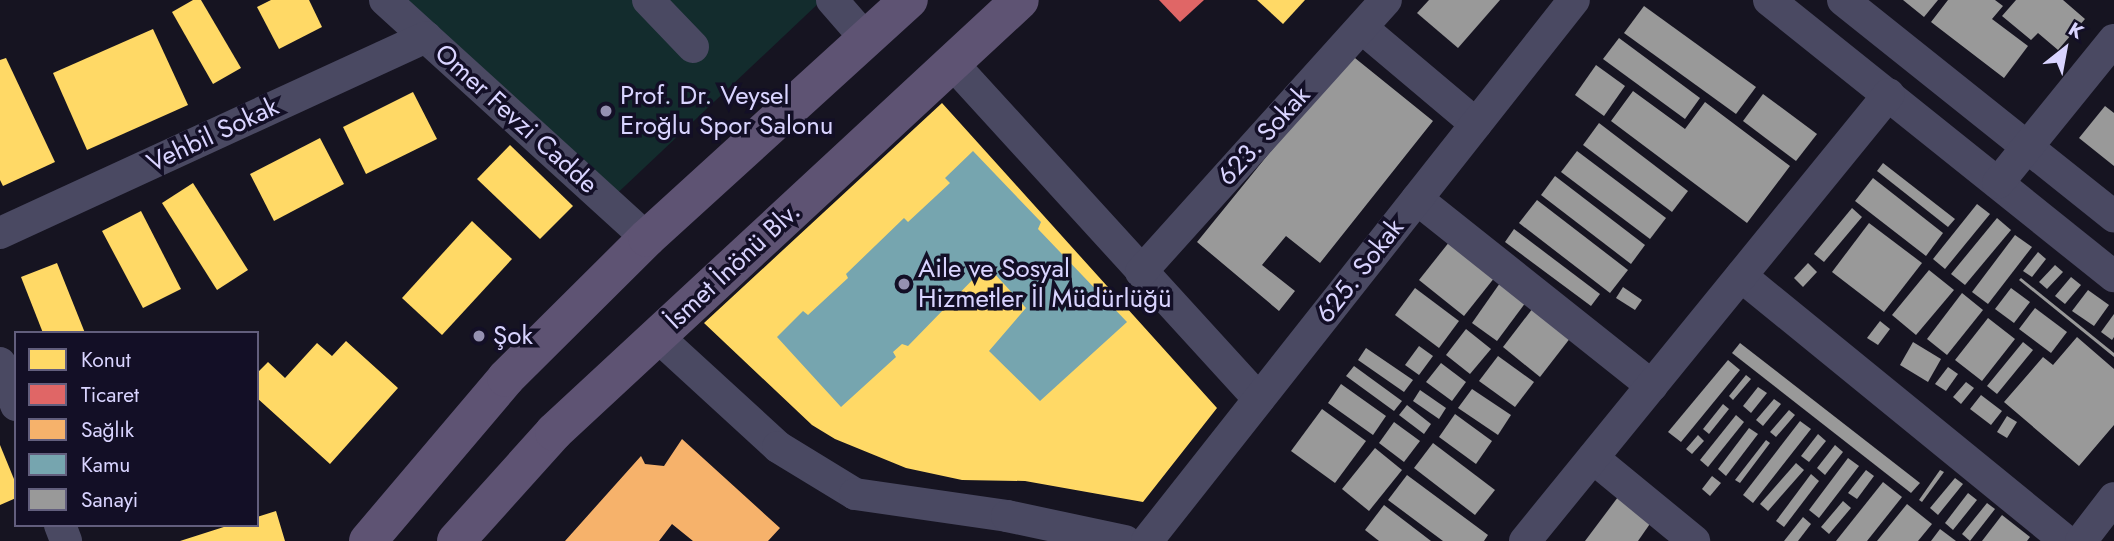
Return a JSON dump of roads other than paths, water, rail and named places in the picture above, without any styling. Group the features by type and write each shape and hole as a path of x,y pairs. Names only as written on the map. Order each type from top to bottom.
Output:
{"main road":[{"path":"341,541 391,481 506,378 647,238 909,0"},
{"name":"İsmet İnönü Blv.","path":"456,541 554,432 1020,0"},
{"path":"368,541 506,378"}],"street":[{"name":"Omer Fevzi Cadde","path":"385,0 647,238"},
{"path":"832,0 866,39"},
{"name":"623. Sokak","path":"1142,272 1386,0"},
{"name":"625. Sokak","path":"1147,541 1574,0"},
{"path":"1769,0 2114,276"},
{"path":"1843,0 2114,216"},
{"path":"658,4 693,47"},
{"path":"1362,28 1476,124"},
{"name":"Vehbil Sokak","path":"0,233 426,37"},
{"path":"1998,183 2114,40"},
{"path":"952,63 1259,399"},
{"path":"1525,541 1889,94"},
{"path":"1417,199 1651,386"},
{"path":"1741,276 2066,541"},
{"path":"657,336 778,447 855,494 1005,528 1125,541"},
{"path":"0,363 14,400"},
{"path":"1593,458 1694,541"},
{"path":"2081,541 2114,498"}],"place":[{"name":"Prof. Dr. Veysel Eroğlu Spor Salonu","path":"606,111"},
{"name":"Aile ve Sosyal Hizmetler İl Müdürlüğü","path":"904,284"},
{"name":"Şok","path":"479,336"}]}
